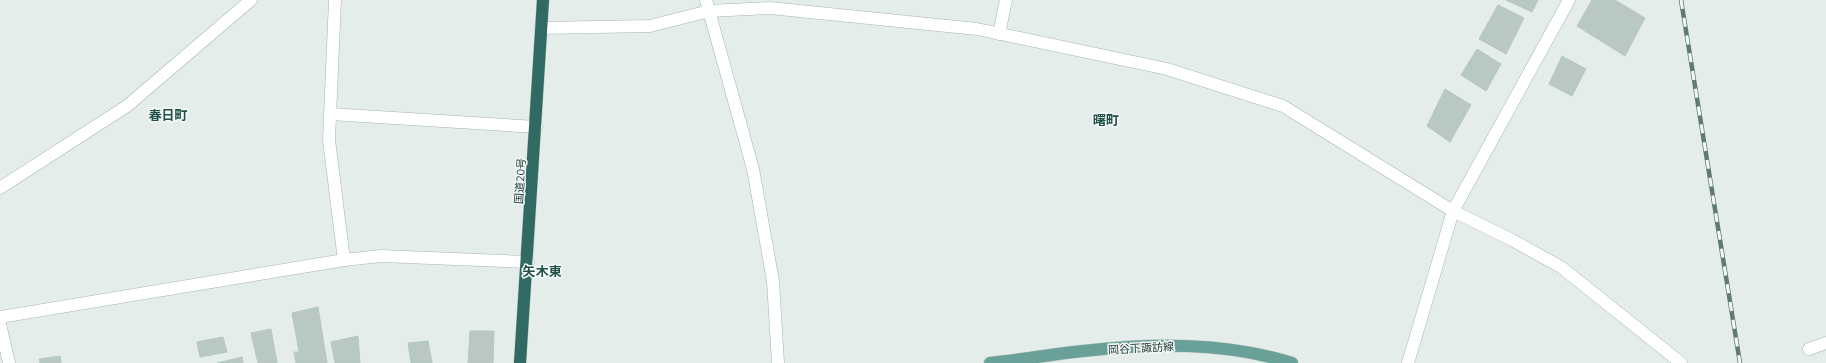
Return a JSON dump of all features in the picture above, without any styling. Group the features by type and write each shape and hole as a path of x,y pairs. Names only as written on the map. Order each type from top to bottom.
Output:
{"highway":[{"name":"国道20号","path":"520,363 528,262 543,0"}],"main road":[{"name":"岡谷下諏訪線","path":"990,363 1084,350 1168,345 1225,348 1292,363"}],"street":[{"path":"0,188 127,106 215,33 251,0"},
{"path":"335,0 329,140 344,260"},
{"path":"999,34 1006,0"},
{"path":"1408,363 1453,211 1569,0"},
{"path":"708,6 753,169 773,281 778,363"},
{"path":"541,28 650,26 708,6 770,8 969,28 1168,69 1283,106 1453,211 1512,240 1561,267 1681,363"},
{"path":"330,114 536,127"},
{"path":"0,317 344,260 380,256 528,262"},
{"path":"0,324 9,363"},
{"path":"1809,349 1826,343"}],"building":[{"path":"1506,0 1538,0 1532,12"},
{"path":"1592,0 1615,0 1645,18 1625,56 1577,26"},
{"path":"1498,5 1524,18 1506,54 1479,39"},
{"path":"1477,49 1501,64 1486,91 1461,75"},
{"path":"1562,56 1586,69 1572,96 1549,84"},
{"path":"1445,89 1471,105 1450,142 1427,126"},
{"path":"318,307 327,363 296,363 294,352 299,352 292,313"},
{"path":"271,329 277,363 258,363 251,333"},
{"path":"470,331 494,331 493,363 468,363"},
{"path":"358,336 360,363 335,363 331,342"},
{"path":"223,337 227,352 200,357 197,342"},
{"path":"428,341 432,363 411,363 408,343"},
{"path":"60,356 61,363 40,363 39,359"},
{"path":"242,357 243,363 217,363"}],"railway":[{"path":"1681,0 1740,363"}],"district":[{"name":"春日町","path":"168,115"},
{"name":"曙町","path":"1106,120"},
{"name":"矢木東","path":"542,271"}]}
